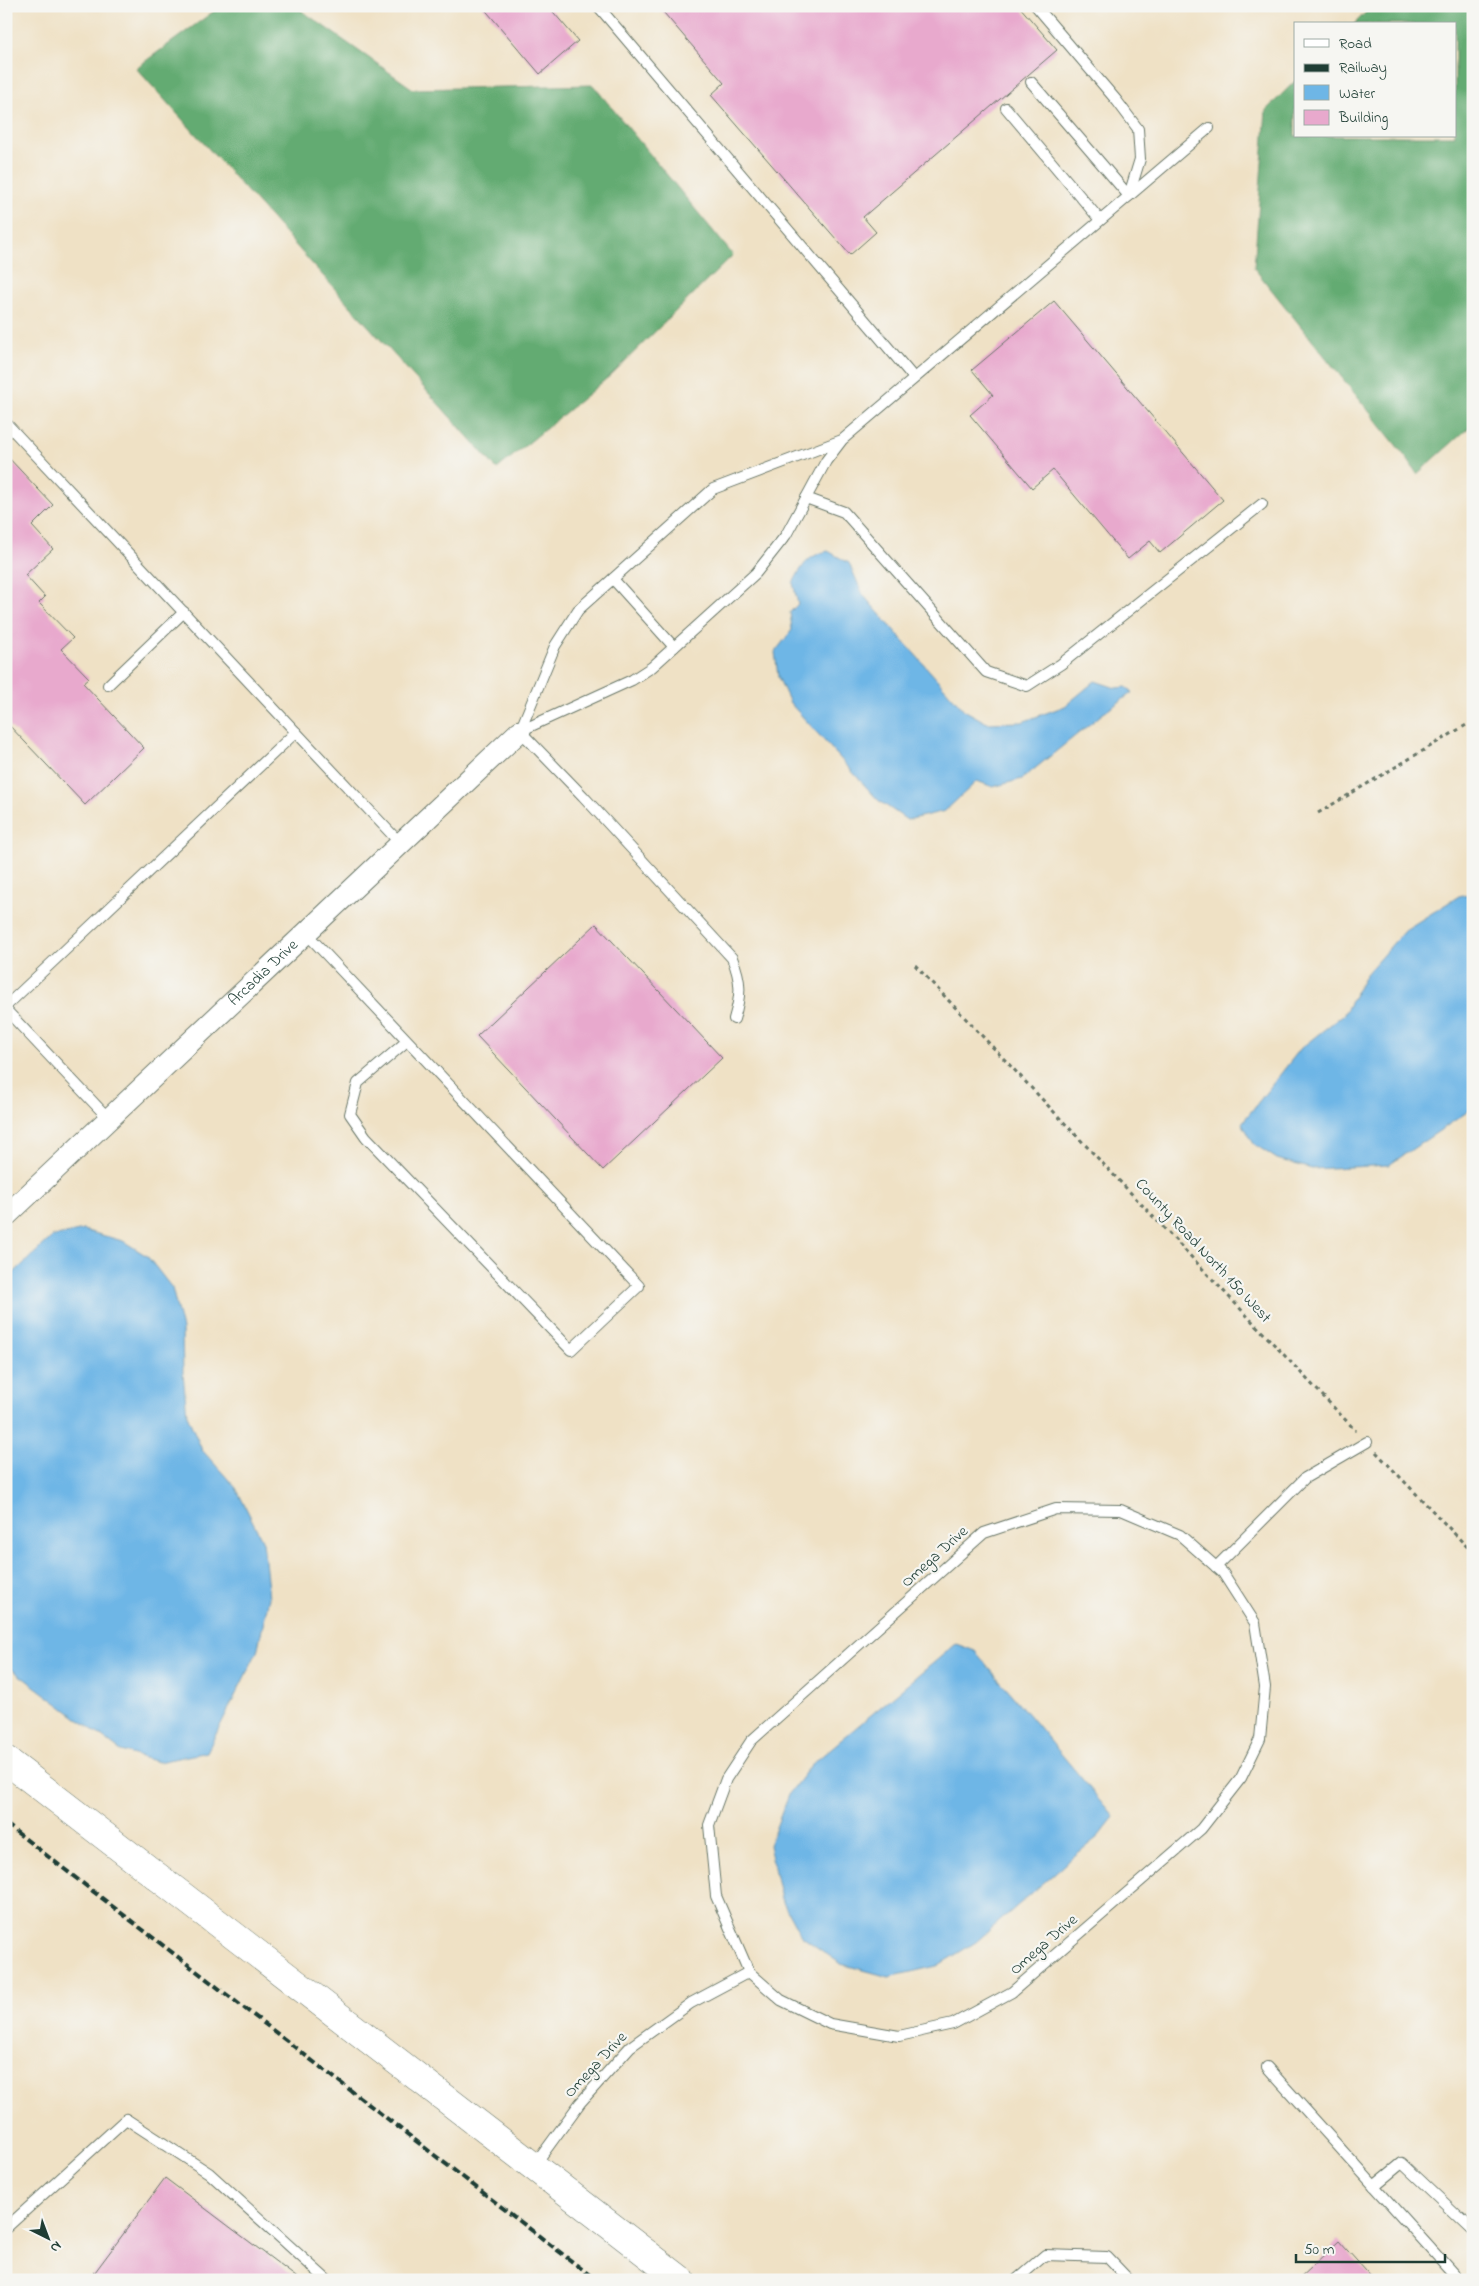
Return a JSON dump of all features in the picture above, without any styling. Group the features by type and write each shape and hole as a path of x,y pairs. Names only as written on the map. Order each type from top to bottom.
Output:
{"main road":[{"path":"6,1760 681,2280"}],"street":[{"name":"Arcadia Drive","path":"6,1216 520,730"}],"lane":[{"path":"598,6 914,378"},
{"path":"1036,6 1117,101 1138,129 1140,159 1129,196"},
{"path":"1031,82 1129,196"},
{"path":"1006,108 1100,220"},
{"path":"520,730 632,680 652,667 756,573 786,535 826,461 842,440 1209,128"},
{"path":"6,423 400,843"},
{"path":"520,730 555,646 578,610 713,489 842,440"},
{"path":"806,498 844,512 986,672 1026,686 1061,664 1262,504"},
{"path":"613,579 674,646"},
{"path":"108,685 184,612"},
{"path":"520,730 732,958 740,975 740,997 734,1019"},
{"path":"109,1119 6,1008 296,732"},
{"path":"305,932 639,1286 570,1350 366,1138 350,1114 358,1084 407,1041"},
{"path":"1216,1567 1304,1478 1366,1442"},
{"name":"Omega Drive","path":"1056,1509 1121,1510 1180,1535 1223,1573 1256,1623 1265,1687 1260,1739 1241,1778 1193,1836 1012,1992 953,2024 899,2036 830,2024 781,2000 750,1972 716,1896 709,1825 726,1778 751,1740 984,1533 1056,1509"},
{"name":"Omega Drive","path":"534,2166 580,2103 630,2047 691,2003 750,1972"},
{"path":"1267,2067 1459,2280"},
{"path":"6,2228 126,2119 209,2173 327,2280"},
{"path":"1374,2186 1402,2163 1473,2230"},
{"path":"1016,2280 1045,2255 1107,2258 1129,2280"}],"path":[{"path":"1318,813 1473,721"},
{"name":"County Road North 150 West","path":"915,965 1473,1553"}],"green space":[{"path":"221,6 295,6 413,89 593,85 733,255 611,375 497,469 136,68"},
{"path":"1372,6 1473,6 1473,424 1417,474 1408,460 1254,268 1266,110 1294,82 1294,138 1456,138 1456,22 1356,22"}],"water":[{"path":"828,551 849,563 863,595 964,710 987,723 1022,722 1065,706 1095,681 1116,688 1126,687 1133,692 1101,715 1022,779 993,787 977,781 945,811 907,820 878,800 790,703 778,677 775,652 792,630 790,612 798,604 793,583 806,562"},
{"path":"1473,893 1473,1108 1389,1165 1312,1169 1277,1159 1254,1144 1242,1123 1301,1048 1344,1014 1366,974 1405,930 1459,896"},
{"path":"83,1230 123,1241 147,1256 172,1288 182,1329 183,1373 187,1415 202,1450 236,1488 263,1542 269,1598 257,1652 207,1752 158,1762 121,1751 6,1665 6,1280 52,1237"},
{"path":"956,1644 975,1651 1114,1817 1098,1837 976,1942 937,1966 889,1977 841,1964 801,1936 781,1899 769,1845 789,1794 811,1765"}],"building":[{"path":"482,6 548,6 578,41 540,74"},
{"path":"658,6 1019,6 1057,50 863,217 876,232 850,255 711,95 724,83"},
{"path":"1054,301 1223,500 1160,553 1150,541 1128,559 1053,470 1032,488 970,415 993,395 972,370"},
{"path":"6,455 53,505 32,526 53,549 25,575 45,597 39,603 73,638 61,649 89,678 83,683 144,748 85,805 6,722"},
{"path":"596,924 722,1058 603,1170 477,1036"},
{"path":"165,2178 300,2280 89,2280"},
{"path":"1339,2241 1374,2280 1297,2280"}],"railway":[{"path":"6,1824 596,2280"}]}
